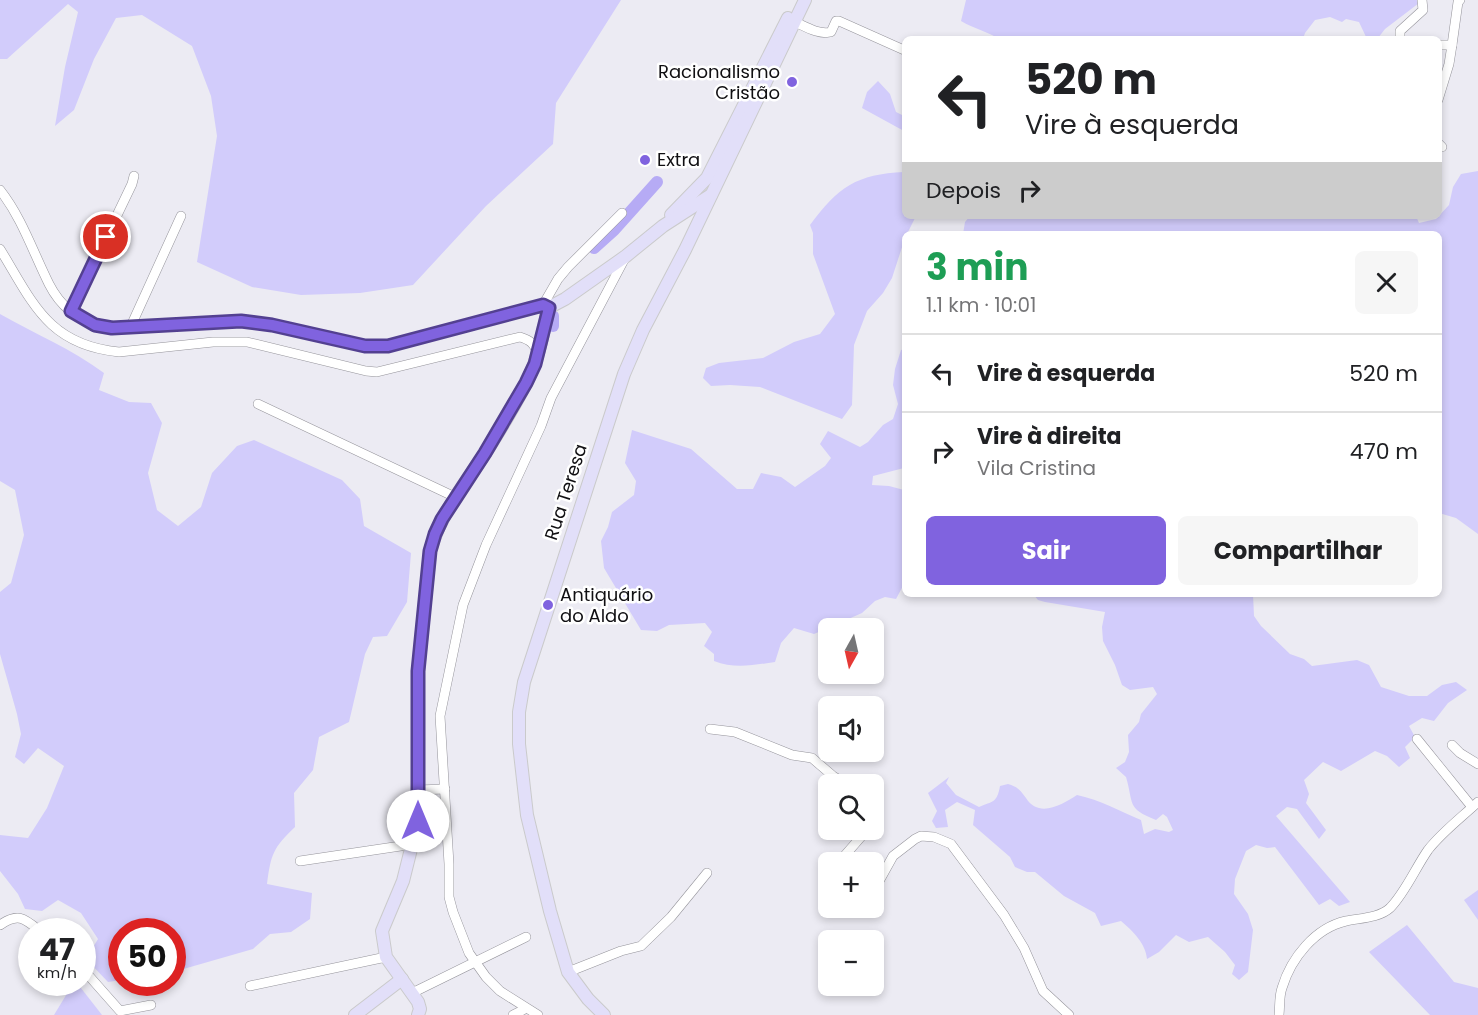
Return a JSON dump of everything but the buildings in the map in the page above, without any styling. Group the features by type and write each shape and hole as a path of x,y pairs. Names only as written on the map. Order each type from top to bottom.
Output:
{"main road":[{"name":"Rua Teresa","path":"604,1015 583,993 568,972 550,911 527,815 519,744 520,702 524,682 624,374 643,330 712,194 712,180 796,0"},
{"name":"Rua Teresa","path":"712,180 805,0"},
{"path":"663,226 675,211 712,180"},
{"path":"418,1015 416,991 402,979 386,957 381,931 403,881 418,821 418,671 430,551 435,534 455,497 485,453 526,383 538,354 546,306 626,256 663,226 712,194"},
{"path":"355,1015 402,979"}],"street":[{"path":"1400,36 1400,31 1423,10 1422,0"},
{"path":"1442,84 1460,0"},
{"path":"795,22 828,33 831,32 836,21 839,21 902,49"},
{"path":"1442,45 1452,45"},
{"path":"71,311 134,176"},
{"path":"0,190 15,211 60,303 95,325 130,328 233,321 272,325 365,346 388,346 546,306 563,273 622,213"},
{"path":"130,328 181,216"},
{"path":"0,249 35,308 49,323 67,337 90,347 120,352 235,342 258,344 377,372 543,332"},
{"path":"538,1015 500,990 486,977 475,962 459,931 449,897 440,716 463,605 551,398 626,256"},
{"path":"233,321 235,342"},
{"path":"520,337 535,344 538,354"},
{"path":"258,404 455,497"},
{"path":"710,729 735,732 792,755 812,758 831,774"},
{"path":"1279,1015 1280,995 1284,982 1302,948 1331,926 1364,918 1390,908 1429,848 1475,804 1417,739"},
{"path":"1452,745 1478,764"},
{"path":"418,790 445,789"},
{"path":"884,872 893,856 915,838 934,837 951,844 1004,915 1024,948 1042,991 1069,1015"},
{"path":"848,852 858,840"},
{"path":"300,861 414,844"},
{"path":"568,972 621,951 641,946 665,924 707,873"},
{"path":"0,925 9,919 18,918"},
{"path":"416,991 526,937"},
{"path":"250,986 386,957"},
{"path":"96,984 120,1011 151,1005"},
{"path":"513,1015 523,1010"}],"shaded area":[{"path":"0,0 621,0 556,103 553,144 486,206 413,285 360,293 301,295 252,287 197,262 217,136 211,96 192,46 142,15 116,18 94,59 74,110 55,126 65,67 78,12 68,4 7,59 0,59"},
{"path":"966,0 1423,0 1385,29 1380,36 1366,36 1359,22 1346,19 1342,22 1330,17 1315,20 1304,36 994,36 961,21"},
{"path":"878,81 890,94 896,112 902,115 902,130 862,108 867,92"},
{"path":"1478,171 1478,534 1456,518 1442,514 1442,231 964,231 968,219 1417,219 1419,223 1442,219 1442,213 1449,205 1453,187 1461,174"},
{"path":"902,172 902,219 914,219 908,231 902,231 902,247 892,278 883,293 867,311 854,345 852,405 842,419 760,387 711,386 703,378 706,368 719,363 763,358 794,342 820,334 835,314 813,254 813,233 810,225 830,201 850,185 888,173"},
{"path":"0,314 66,349 104,373 99,390 129,402 151,403 162,423 148,473 157,510 178,526 201,507 212,473 237,446 254,440 342,480 360,499 364,526 411,553 407,602 387,636 373,637 365,654 349,722 319,737 313,770 294,793 295,827 278,846 272,858 267,884 312,893 310,919 291,932 270,934 253,949 186,968 186,918 108,918 108,982 96,969 98,939 96,918 84,918 81,913 58,900 42,911 25,909 18,894 0,871 0,835 28,838 47,808 64,766 38,748 24,764 15,757 21,734 0,654 0,592 11,583 24,535 15,490 0,481"},
{"path":"902,350 902,469 873,476 872,485 902,489 902,588 896,599 885,597 875,601 862,613 851,618 818,618 818,632 814,634 794,628 781,643 775,662 744,666 714,661 714,654 704,646 712,632 705,623 669,625 657,631 641,630 604,568 601,541 612,512 634,495 636,481 625,463 632,430 691,449 737,489 753,489 761,473 781,477 795,487 825,466 831,458 820,444 828,431 860,447 868,442 883,425 893,419 898,404 893,385 895,369"},
{"path":"1036,597 1253,597 1254,616 1261,626 1290,654 1304,659 1312,666 1357,660 1369,665 1381,687 1409,696 1427,696 1442,685 1456,682 1467,690 1448,703 1434,721 1422,718 1409,726 1415,737 1405,747 1410,758 1399,767 1387,756 1375,751 1341,771 1323,762 1304,780 1309,794 1306,803 1326,830 1319,839 1297,809 1287,807 1276,816 1350,902 1339,906 1330,899 1319,905 1275,847 1267,848 1256,845 1246,851 1235,879 1234,894 1248,914 1253,930 1248,972 1239,980 1232,974 1235,965 1225,952 1208,937 1189,942 1176,935 1159,952 1147,959 1141,943 1121,921 1101,926 1095,913 1064,896 1035,872 1027,872 1015,867 1010,857 973,825 975,810 957,802 945,810 948,827 936,828 932,821 937,811 928,793 949,777 946,783 956,795 979,807 994,801 1000,786 1008,784 1018,789 1037,808 1051,808 1077,795 1141,820 1144,834 1155,829 1169,832 1173,830 1167,817 1163,814 1156,820 1135,808 1126,777 1116,768 1125,762 1129,752 1128,735 1157,694 1153,687 1130,690 1122,685 1103,641 1102,627 1105,612 1038,600"},
{"path":"1478,890 1478,920 1464,900"},
{"path":"1407,925 1454,982 1478,988 1478,1015 1430,1015 1369,952"},
{"path":"66,996 87,996 102,1015 54,1015"}],"waterway":[{"path":"594,248 614,230 657,182"},
{"path":"553,316 553,326"}],"place":[{"name":"Racionalismo Cristão","path":"792,82"},
{"name":"Extra","path":"645,160"},
{"name":"Antiquário do Aldo","path":"548,605"}],"route":[{"path":"106,237 71,311 95,325 112,328 250,321 365,346 388,346 465,327 518,310 543,305 549,308 535,364 526,383 485,453 442,519 430,551 418,671 418,821"}]}
